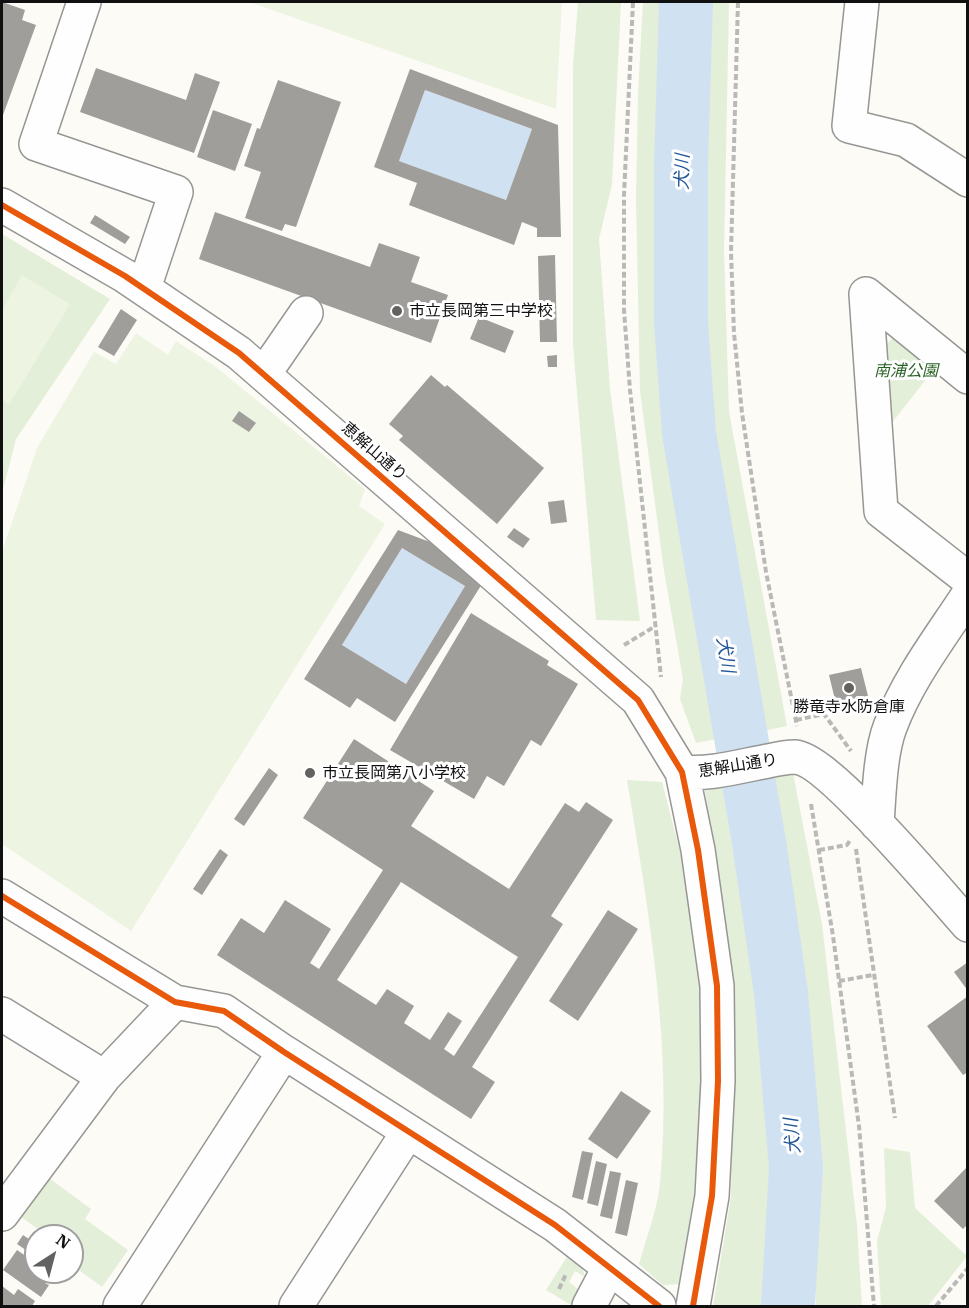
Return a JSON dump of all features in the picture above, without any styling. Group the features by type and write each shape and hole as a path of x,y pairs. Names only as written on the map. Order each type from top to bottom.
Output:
{"street":[{"path":"84,2 36,144 176,192 144,288"},
{"path":"862,2 849,126 906,140 968,180"},
{"name":"恵解山通り","path":"2,205 144,288 239,352 638,700 690,773 792,743 804,759 825,772 866,829 968,926"},
{"path":"968,377 866,294 881,511 968,579"},
{"path":"264,374 306,313"},
{"path":"866,829 880,780 889,729 915,674 958,631 968,595"},
{"path":"690,773 717,986 718,1081 712,1196 693,1306"},
{"path":"2,896 175,1002 224,1011 284,1052 555,1225 658,1306"},
{"path":"3,1206 104,1077 175,1002"},
{"path":"2,1014 104,1077"},
{"path":"120,1306 284,1052"},
{"path":"296,1306 408,1132"},
{"path":"589,1306 609,1268"}],"path":[{"path":"633,2 624,195 624,310 630,390 659,664"},
{"path":"738,2 731,252 734,333 742,413 766,572 796,720 792,743"},
{"path":"625,644 654,627"},
{"path":"796,720 824,714"},
{"path":"810,795 859,1126 874,1306"},
{"path":"866,829 873,975 895,1118"},
{"path":"819,850 846,845"},
{"path":"839,981 873,975"},
{"path":"936,1306 968,1268"}],"green space":[{"path":"249,2 562,2 556,109"},
{"path":"578,2 621,2 612,185 599,239 610,389 640,621 596,620 573,345 573,66"},
{"path":"643,2 671,2 664,265 670,402 690,541 714,670 732,736 696,743 680,699 683,679 664,571 640,391 636,199"},
{"path":"697,2 729,2 724,251 729,412 787,726 753,733 697,411 692,244"},
{"path":"2,234 110,299 16,439 2,493"},
{"path":"22,275 70,304 9,405 2,400 2,310"},
{"path":"136,333 168,355 176,341 216,367 365,489 359,506 385,524 131,931 2,844 2,552 37,448 94,352 116,364"},
{"name":"南浦公園","path":"894,336 935,368 887,429 884,347"},
{"path":"793,773 822,924 857,1226 862,1306 816,1306 813,1163 789,948 762,778"},
{"path":"627,780 662,782 684,867 701,970 705,1040 700,1233 683,1284 663,1285 639,1264 659,1194 663,1133 663,1083 657,981"},
{"path":"738,784 755,899 769,1127 772,1247 762,1306 713,1306 731,1197 730,975 705,791"},
{"path":"884,1148 910,1152 915,1208 967,1256 928,1306 881,1306 877,1241 886,1207"},
{"path":"45,1175 91,1209 85,1219 128,1250 102,1287 84,1274 84,1224 31,1224 16,1213"},
{"path":"570,1252 580,1259 585,1277 575,1271 569,1282 579,1290 571,1305 546,1290"}],"water":[{"path":"425,90 532,129 506,200 399,161"},
{"path":"402,548 465,586 406,684 342,645"}],"building":[{"path":"2,2 25,10 22,20 36,25 3,115 2,115"},
{"path":"96,68 186,100 195,73 220,82 194,153 80,112"},
{"path":"410,69 558,125 561,237 537,237 537,228 522,222 514,245 409,205 417,183 374,167","holes":["425,90 532,129 506,200 399,161"]},
{"path":"278,80 341,102 296,227 285,224 282,231 245,218 261,172 244,166 257,128 260,129"},
{"path":"213,110 252,124 235,171 197,157"},
{"path":"215,212 370,267 379,243 420,257 411,282 448,295 431,343 199,259"},
{"path":"95,215 130,237 125,244 90,223"},
{"path":"555,255 557,342 540,342 538,256"},
{"path":"121,309 137,320 114,356 98,347"},
{"path":"479,317 514,331 505,353 470,339"},
{"path":"557,355 557,367 548,367 547,356"},
{"path":"431,375 445,387 447,385 544,468 497,524 399,440 403,436 389,424"},
{"path":"239,411 256,423 249,432 232,421"},
{"path":"564,500 567,522 551,524 548,502"},
{"path":"514,528 530,539 523,548 507,537"},
{"path":"398,530 430,542 482,584 395,722 357,698 350,708 304,679","holes":["402,548 465,586 406,684 342,645"]},
{"path":"471,613 549,661 547,665 578,684 541,746 531,740 504,786 487,776 474,799 390,750"},
{"name":"勝竜寺水防倉庫","path":"861,668 869,700 837,708 829,675"},
{"path":"354,739 434,791 411,826 509,889 565,803 579,812 586,802 613,820 551,916 563,924 472,1067 495,1082 471,1119 217,955 241,918 264,933 285,900 331,929 310,963 319,969 383,870 303,818","holes":["401,882 518,957 454,1056 444,1049 462,1021 448,1012 430,1040 404,1023 414,1006 387,989 376,1005 337,980"]},
{"path":"269,768 278,775 244,826 234,819"},
{"path":"220,849 228,855 202,895 193,889"},
{"path":"608,910 638,929 578,1021 549,1001"},
{"path":"968,962 968,991 954,972"},
{"path":"968,996 968,1072 963,1075 927,1026"},
{"path":"621,1091 651,1111 617,1159 588,1139"},
{"path":"582,1151 593,1153 583,1200 572,1197"},
{"path":"596,1161 607,1164 598,1206 587,1203"},
{"path":"968,1166 968,1224 963,1229 934,1201"},
{"path":"610,1171 621,1173 612,1219 600,1216"},
{"path":"626,1180 638,1183 627,1236 615,1233"},
{"path":"23,1235 24,1236 24,1249 17,1244"},
{"path":"17,1250 24,1255 24,1284 49,1285 41,1297 3,1270"},
{"path":"2,1286 14,1295 18,1289 35,1301 32,1306 2,1306"}],"waterway":[{"name":"犬川","path":"686,2 681,163 681,323 689,433 759,842 781,993 796,1168 788,1306"}],"cycle path":[{"path":"2,205 125,276 239,353 638,700 682,772 698,850 717,986 718,1081 712,1196 693,1306"},
{"path":"2,896 175,1002 224,1011 284,1052 555,1225 659,1306"}],"place":[{"name":"市立長岡第三中学校","path":"397,311"},
{"name":"勝竜寺水防倉庫","path":"849,688"},
{"name":"市立長岡第八小学校","path":"310,773"}]}
